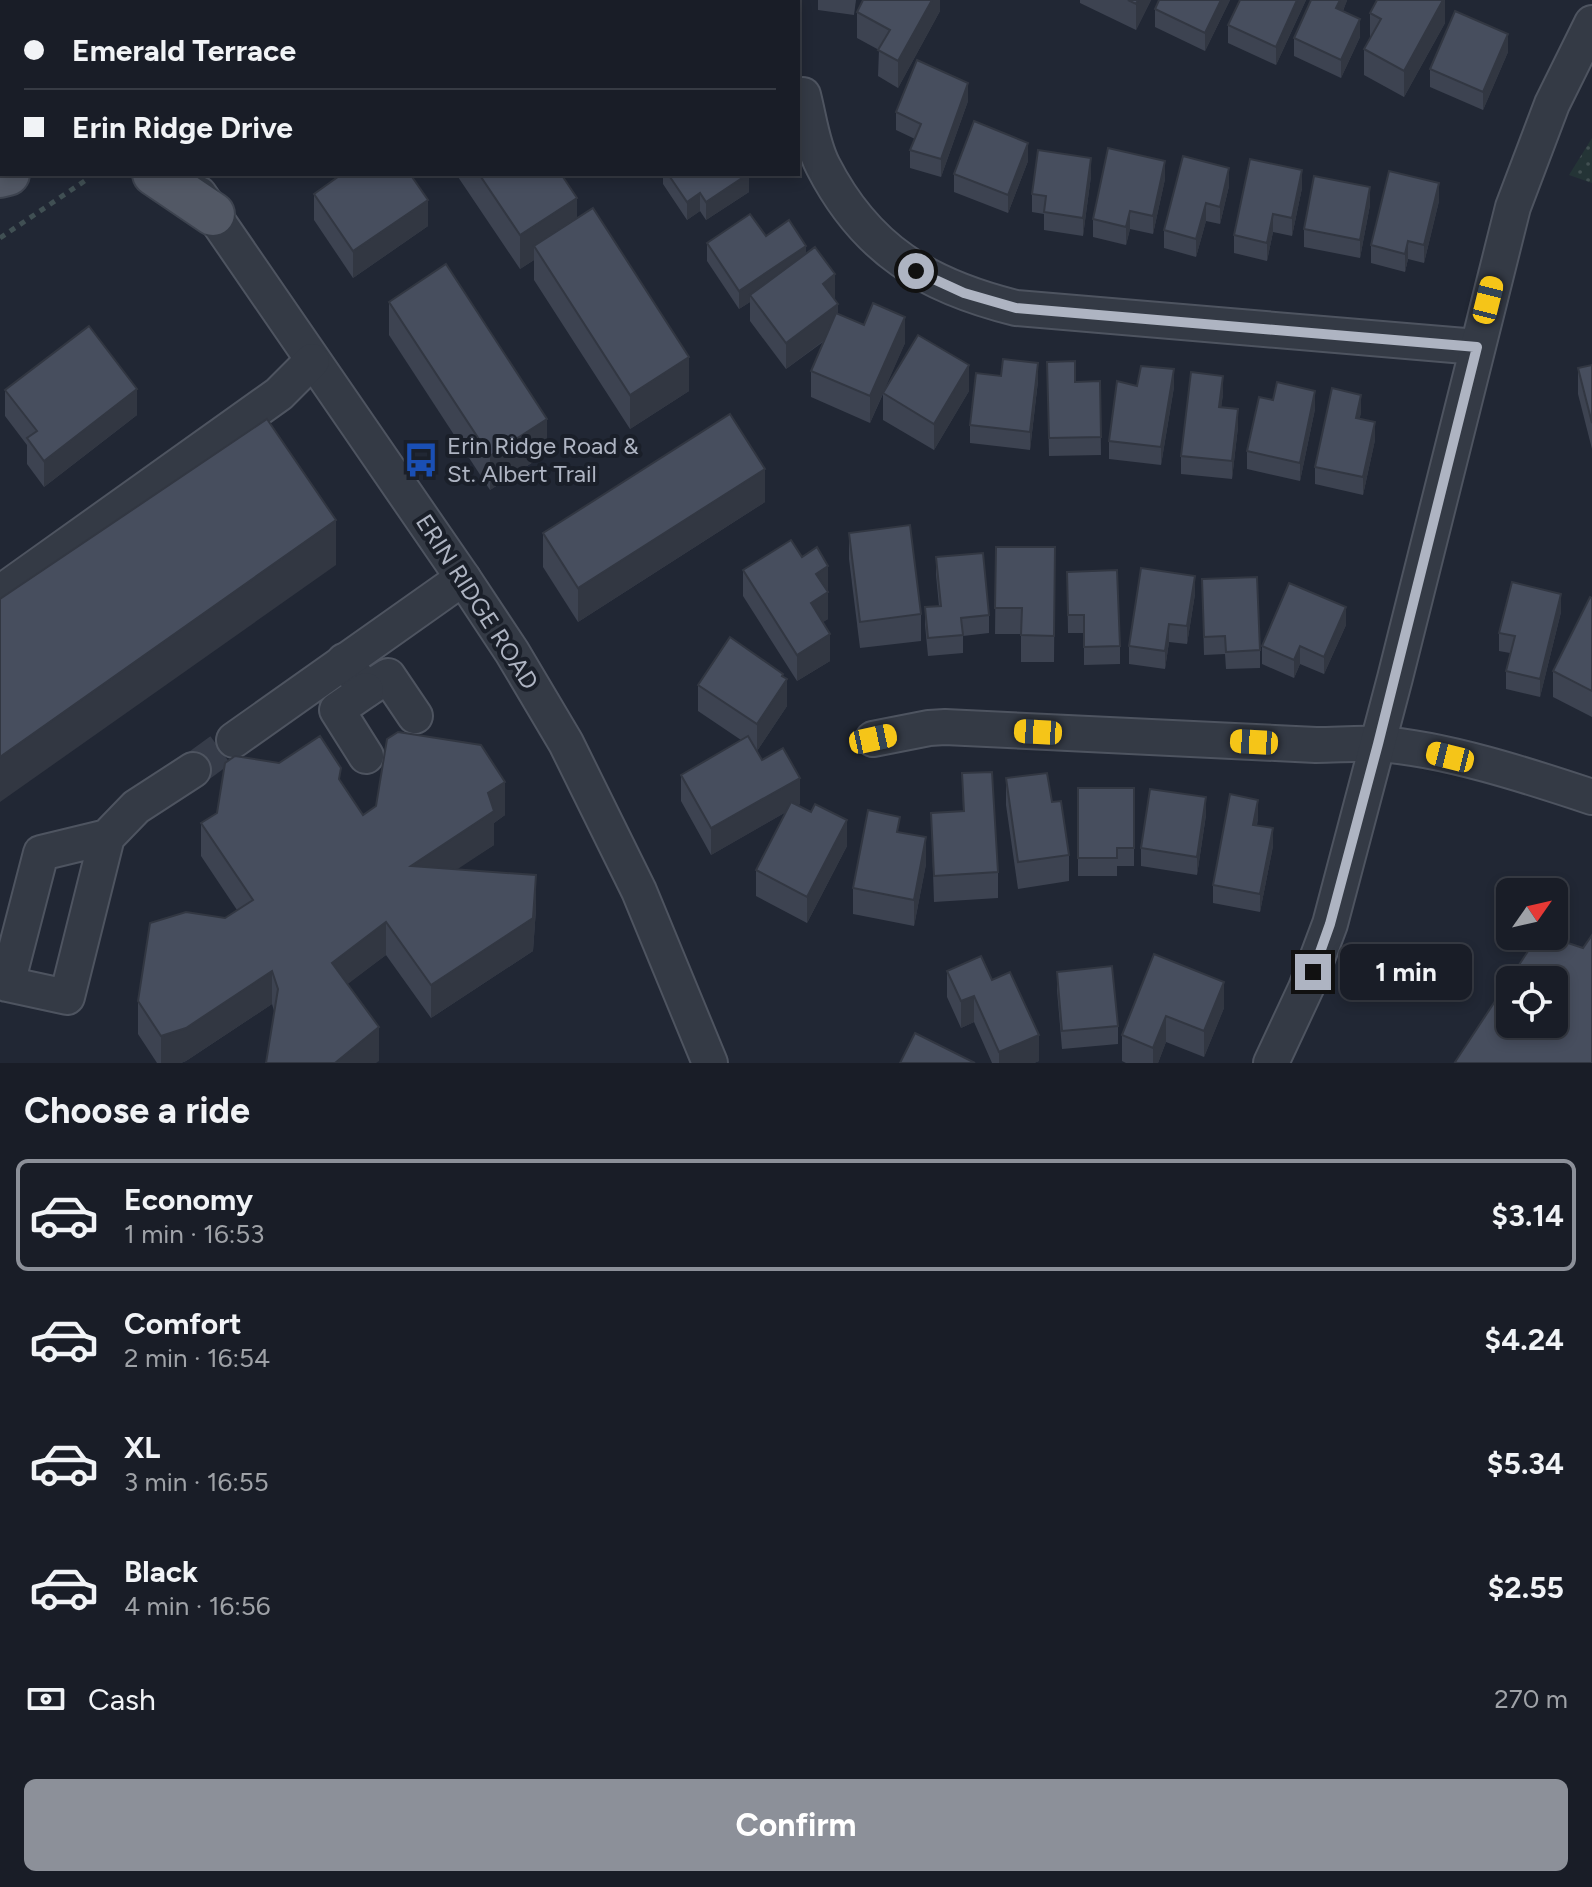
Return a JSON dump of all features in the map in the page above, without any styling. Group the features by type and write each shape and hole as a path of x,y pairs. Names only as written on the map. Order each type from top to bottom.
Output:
{"main road":[{"path":"157,176 213,214"}],"street":[{"path":"1271,1063 1306,988 1326,934 1378,744 1498,262 1527,168 1552,104 1592,23"},
{"path":"803,95 823,167 855,214 895,255 916,271 964,293 1016,308 1477,347"},
{"name":"ERIN RIDGE ROAD","path":"186,176 463,578 566,743 644,904 710,1063"},
{"path":"0,593 279,394 312,361"},
{"path":"234,740 463,578"},
{"path":"344,661 366,690"},
{"path":"366,756 337,710 388,676 415,716"},
{"path":"873,739 945,727 1316,745 1378,744 1426,750 1592,797"},
{"path":"107,837 41,853 7,984 67,997 107,837 136,807 193,770"}],"path":[{"path":"0,238 86,180 87,176"}],"shaded area":[{"path":"1592,138 1592,183 1569,175"}],"building":[{"path":"863,0 932,0 898,61 878,50 890,30 857,12"},
{"path":"1159,0 1221,0 1205,33 1155,9"},
{"path":"1240,0 1297,0 1276,47 1228,25"},
{"path":"1311,0 1340,0 1336,8 1360,19 1341,60 1294,38"},
{"path":"1377,0 1443,0 1404,71 1364,49 1381,19 1370,13"},
{"path":"1455,11 1508,34 1483,92 1430,69"},
{"path":"917,60 968,83 941,159 910,150 921,124 896,112"},
{"path":"974,121 1028,143 1008,195 954,174"},
{"path":"1108,148 1165,161 1153,216 1130,211 1126,227 1093,219"},
{"path":"1038,150 1091,158 1083,218 1044,212 1046,196 1032,194"},
{"path":"1183,156 1229,168 1220,207 1206,203 1196,239 1164,230"},
{"path":"1250,159 1302,170 1292,218 1273,214 1267,243 1234,235"},
{"path":"1389,171 1439,183 1424,245 1408,241 1405,254 1371,245"},
{"path":"339,176 411,176 428,200 353,251 314,194"},
{"path":"480,176 562,176 577,198 520,235"},
{"path":"669,176 745,176 706,202 700,193 687,202"},
{"path":"1314,176 1370,187 1360,240 1304,229"},
{"path":"593,208 689,357 630,395 534,246"},
{"path":"750,214 766,236 789,220 806,246 739,291 707,243"},
{"path":"815,247 835,274 823,284 838,304 786,343 750,295"},
{"path":"446,264 547,419 490,456 389,302"},
{"path":"873,303 905,317 870,396 811,371 836,313 864,325"},
{"path":"89,326 137,389 44,461 27,438 37,431 5,390"},
{"path":"918,335 969,365 934,424 883,393"},
{"path":"1003,359 1038,363 1030,432 970,425 976,373 1001,376"},
{"path":"1075,361 1075,382 1100,381 1101,437 1049,438 1047,362"},
{"path":"1592,365 1592,423 1578,368"},
{"path":"1141,366 1174,369 1161,447 1109,441 1117,381 1137,386"},
{"path":"1191,372 1223,376 1219,407 1238,409 1232,461 1181,456"},
{"path":"1277,382 1315,391 1300,463 1247,451 1259,397 1273,400"},
{"path":"1332,388 1361,395 1356,418 1375,422 1363,477 1315,467"},
{"path":"730,414 765,469 578,588 543,533"},
{"path":"267,419 336,520 0,757 0,599"},
{"path":"910,525 921,614 860,622 849,533"},
{"path":"791,540 802,557 817,547 828,566 816,574 828,592 811,603 830,634 797,655 743,570"},
{"path":"996,547 1055,547 1054,636 1021,635 1022,608 995,608"},
{"path":"983,553 989,615 961,618 963,635 928,638 925,607 941,606 936,557"},
{"path":"1141,568 1195,576 1187,626 1169,624 1165,651 1129,646"},
{"path":"1117,570 1120,646 1084,647 1084,615 1068,615 1067,572"},
{"path":"1257,577 1260,650 1226,652 1225,636 1204,637 1202,579"},
{"path":"1512,582 1561,594 1540,679 1506,671 1515,636 1499,633"},
{"path":"1289,583 1346,607 1324,657 1300,646 1294,660 1262,646"},
{"path":"1592,598 1592,691 1553,671"},
{"path":"730,637 787,679 757,724 698,685"},
{"path":"398,732 481,745 505,782 488,793 494,811 411,866 536,875 533,918 431,985 386,922 332,963 379,1027 335,1063 266,1063 278,989 272,971 186,1028 161,1036 138,1001 150,923 186,912 225,918 253,900 201,823 217,813 225,763 235,756 279,763 320,736 341,768 339,779 363,815 376,806 387,739"},
{"path":"748,736 762,760 783,748 800,778 711,828 681,775"},
{"path":"992,772 998,872 934,876 931,813 964,811 962,773"},
{"path":"1047,773 1052,802 1061,801 1069,855 1018,862 1006,778"},
{"path":"1078,788 1134,788 1134,848 1117,848 1117,858 1078,858"},
{"path":"1150,789 1206,797 1197,857 1141,848"},
{"path":"1230,794 1258,800 1253,825 1273,828 1260,894 1213,885"},
{"path":"791,802 811,812 815,804 847,820 807,897 756,870"},
{"path":"868,810 900,817 897,832 926,837 914,900 853,888"},
{"path":"1592,935 1592,1063 1455,1062 1496,1000 1496,1038 1568,1038 1568,966 1518,966 1529,950 1568,950 1568,943 1583,948"},
{"path":"1154,954 1224,982 1204,1031 1166,1016 1153,1048 1122,1035"},
{"path":"981,956 992,980 1010,972 1039,1035 999,1052 974,996 961,1001 947,971"},
{"path":"1112,966 1118,1026 1062,1031 1057,972"},
{"path":"915,1033 975,1063 900,1063"}],"tunnel":[{"path":"193,770 234,740"}],"place":[{"name":"Erin Ridge Road & St. Albert Trail","path":"421,460"}],"route":[{"path":"916,271 964,293 1016,308 1477,347 1378,744 1330,924 1313,972"}]}
